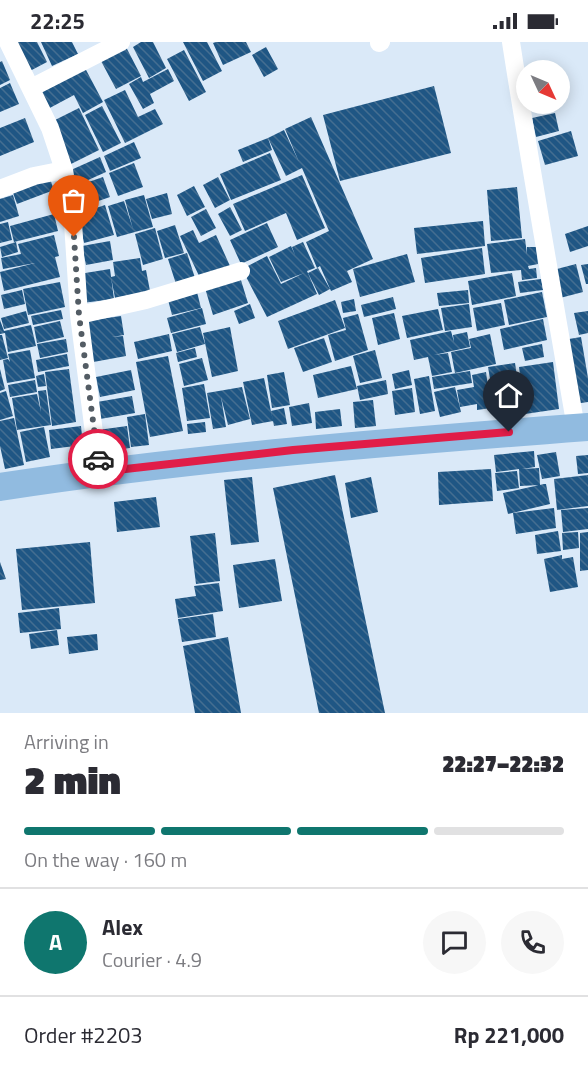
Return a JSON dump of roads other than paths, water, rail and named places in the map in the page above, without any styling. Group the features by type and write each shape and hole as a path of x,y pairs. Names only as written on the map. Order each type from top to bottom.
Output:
{"main road":[{"path":"0,487 99,472 293,450 582,427"}],"street":[{"path":"8,42 50,128 64,170 73,223 79,315 99,472"},
{"path":"31,88 121,42"},
{"path":"511,42 536,200 582,427"},
{"path":"0,189 34,176 64,170"},
{"path":"79,315 146,300 241,270"}]}
